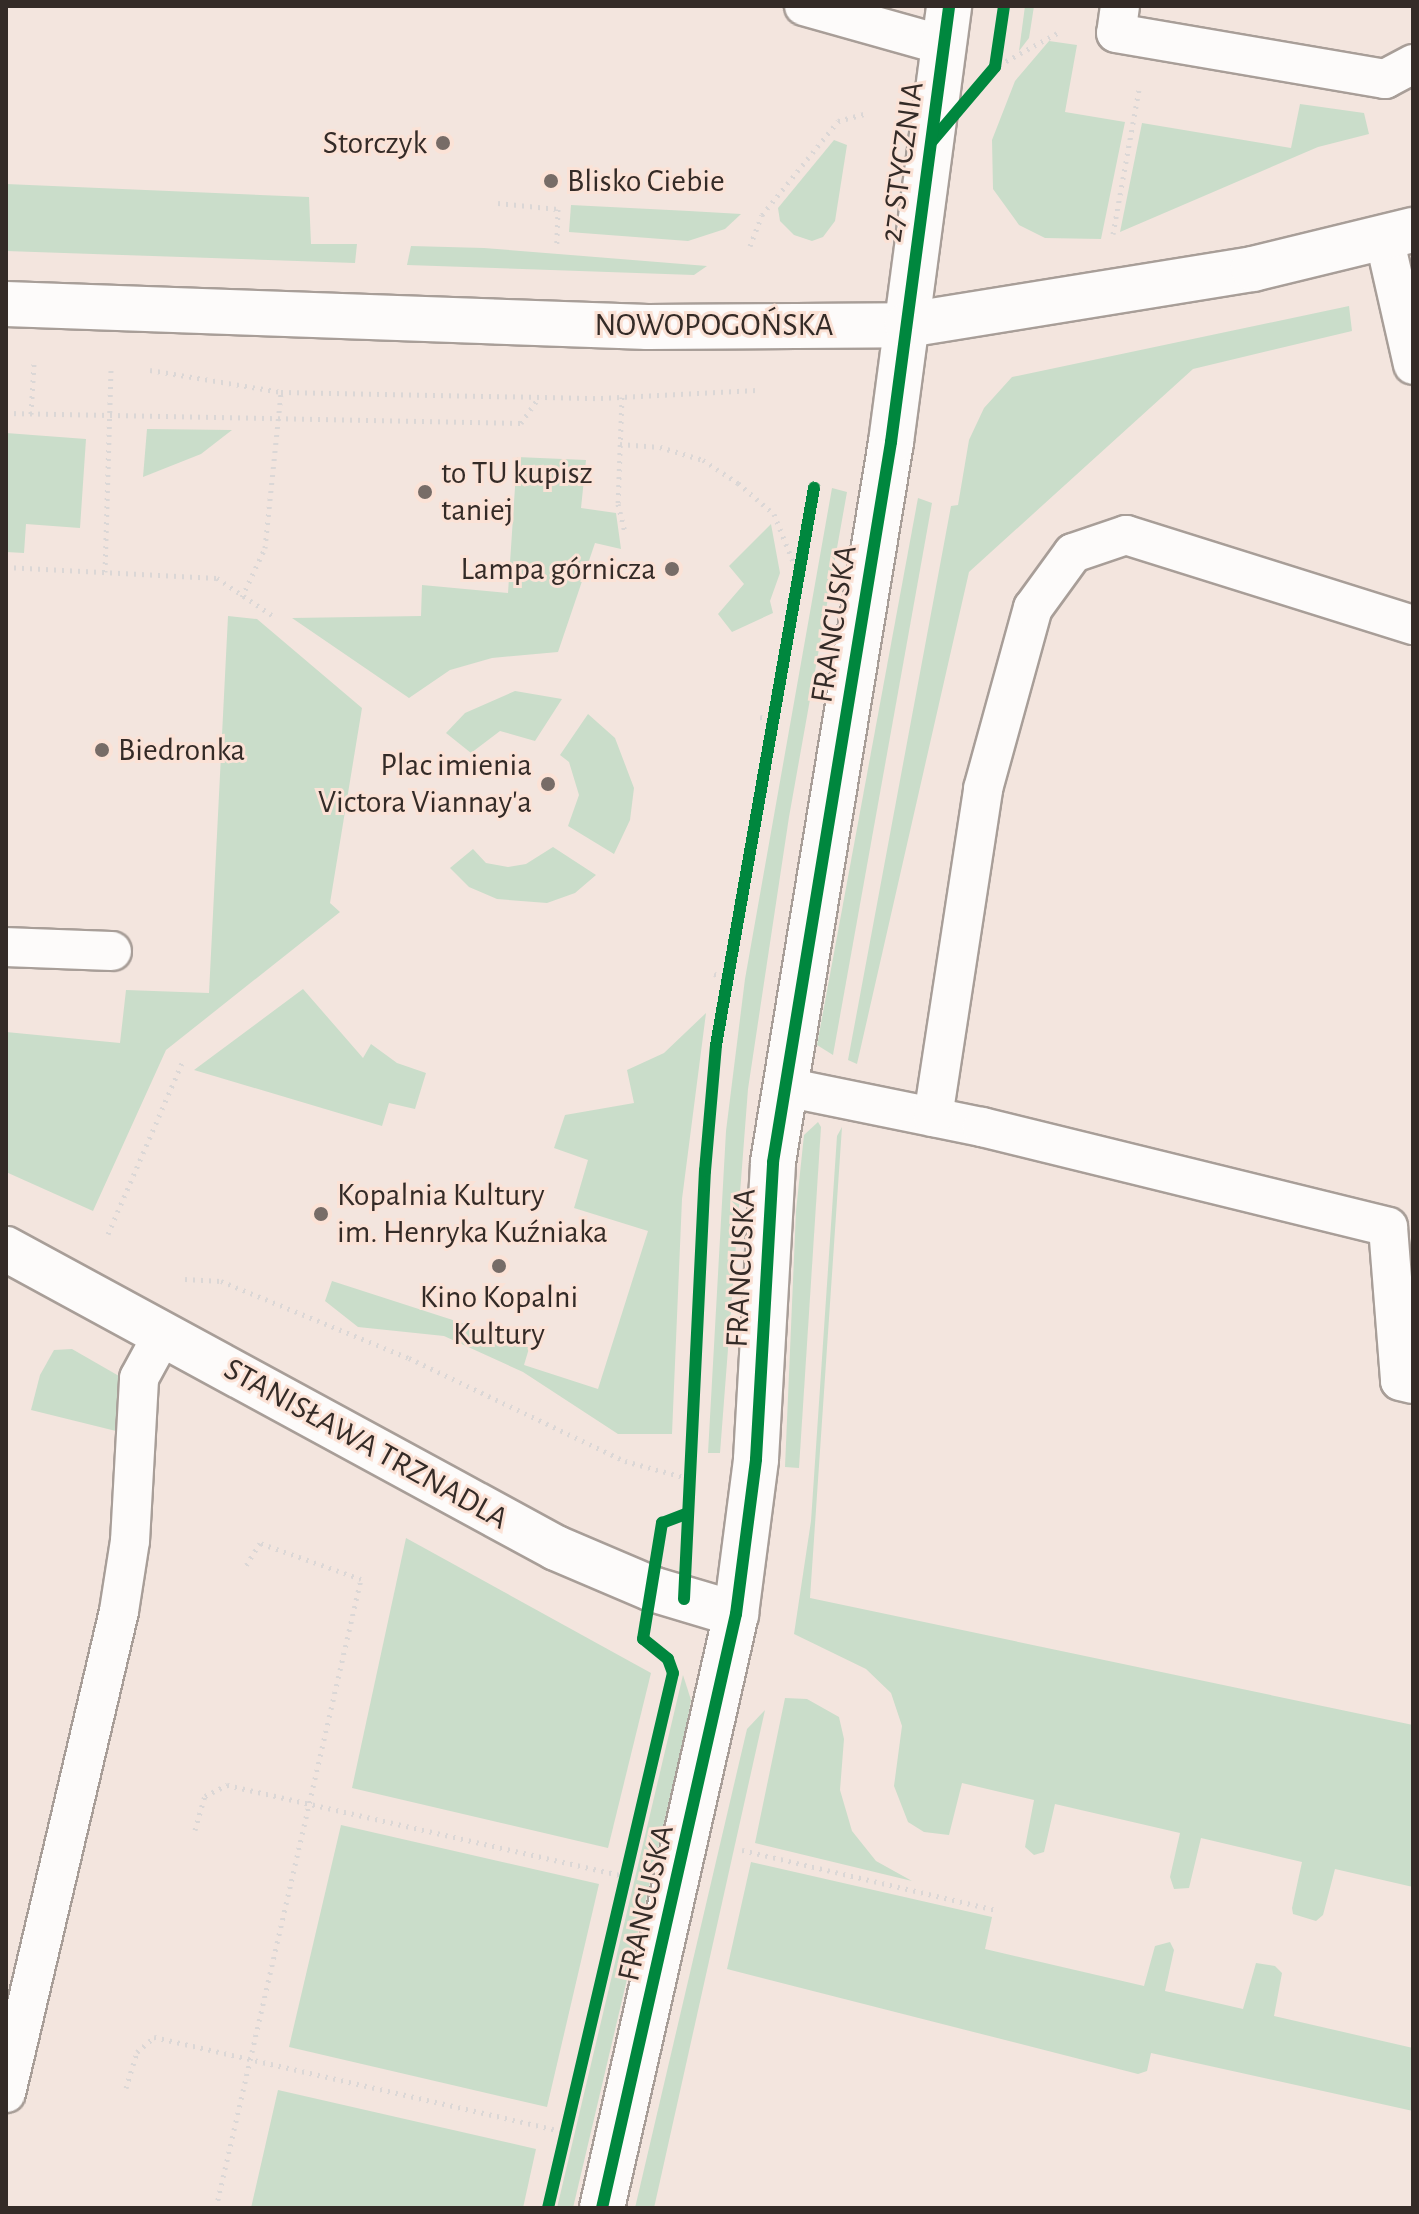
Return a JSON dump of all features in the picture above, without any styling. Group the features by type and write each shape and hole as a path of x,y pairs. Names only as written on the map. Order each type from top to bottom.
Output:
{"street":[{"name":"27 STYCZNIA","path":"907,325 946,26"},
{"name":"NOWOPOGOŃSKA","path":"6,304 648,327 907,325 1110,296 1399,234"},
{"name":"FRANCUSKA","path":"602,2208 736,1614 756,1459 773,1162 907,325"},
{"name":"STANISŁAWA TRZNADLA","path":"8,1255 163,1334 556,1548 684,1599 736,1614"}],"lane":[{"path":"804,6 946,26"},
{"path":"1118,19 1385,79 1413,64"},
{"path":"1399,234 1413,365"},
{"path":"933,1117 983,789 1033,608 1073,553 1126,535 1413,625"},
{"path":"6,947 112,951"},
{"path":"785,1087 933,1117 1388,1227 1400,1381 1413,1384"},
{"path":"6,2093 119,1611 130,1541 139,1378 163,1334"}],"path":[{"path":"932,141 995,67 1071,26 1118,19"},
{"path":"750,246 762,215 838,121 865,114"},
{"path":"1111,243 1134,123"},
{"path":"498,203 558,209 557,247"},
{"path":"20,357 50,359"},
{"path":"31,414 34,358"},
{"path":"96,361 126,365"},
{"path":"105,572 106,417 112,362"},
{"path":"140,368 281,392 622,397 757,390"},
{"path":"242,597 265,548 281,392"},
{"path":"6,413 521,423 539,397"},
{"path":"622,397 618,504 625,532"},
{"path":"620,444 660,447 703,460 738,483 774,514 798,574"},
{"path":"6,567 217,578 276,618"},
{"path":"760,717 772,720"},
{"path":"714,974 728,978"},
{"path":"108,1234 183,1061"},
{"path":"94,1228 121,1241"},
{"path":"171,1271 247,1292 409,1358 625,1461 687,1478"},
{"path":"684,1599 685,1514"},
{"path":"216,2208 361,1579 260,1543 245,1567"},
{"path":"195,1830 205,1796 227,1785 625,1876"},
{"path":"742,1850 996,1910"},
{"path":"126,2088 137,2052 154,2037 253,2057 566,2132"}],"green space":[{"path":"1025,6 1034,6 1029,38 1019,51"},
{"path":"1049,41 1077,45 1065,112 1125,122 1101,239 1045,238 1019,225 993,189 992,140 1015,81"},
{"path":"1300,104 1364,113 1369,134 1318,147 1120,232 1142,123 1291,148"},
{"path":"834,140 847,145 835,221 823,237 812,241 794,235 780,221 778,208"},
{"path":"6,184 309,197 311,244 357,244 355,263 6,251"},
{"path":"571,205 741,214 725,229 688,241 569,232"},
{"path":"411,246 484,248 707,266 694,275 407,265"},
{"path":"1349,306 1352,331 1193,369 969,572 857,1064 848,1060 951,506 958,505 969,440 984,408 1012,377"},
{"path":"147,429 232,430 201,454 143,477"},
{"path":"6,433 86,439 80,528 26,524 24,553 6,552"},
{"path":"517,457 586,460 581,508 616,513 621,549 595,543 558,652 492,658 450,670 409,698 292,618 421,616 422,585 508,593"},
{"path":"832,488 847,492 789,817 748,1089 720,1453 708,1453 726,1131 745,979"},
{"path":"918,498 932,503 833,1055 817,1045"},
{"path":"771,524 780,573 770,601 773,613 732,632 718,614 744,584 729,566"},
{"path":"228,616 257,619 362,708 330,903 340,912 166,1050 93,1211 6,1172 6,1032 120,1043 126,990 209,993"},
{"path":"515,691 562,699 535,741 500,731 471,753 446,733 465,713"},
{"path":"588,714 615,738 634,788 630,820 614,854 568,826 579,795 569,762 560,755"},
{"path":"553,847 596,875 575,893 547,903 497,899 469,887 450,868 473,849 486,863 508,867 526,864"},
{"path":"303,989 363,1058 371,1044 397,1063 426,1073 415,1109 389,1103 382,1126 194,1070"},
{"path":"706,1013 682,1199 672,1434 618,1434 523,1372 444,1336 358,1327 325,1301 332,1281 530,1345 524,1365 598,1389 648,1231 574,1208 588,1160 554,1148 565,1115 634,1103 627,1070 664,1053"},
{"path":"818,1122 821,1127 799,1468 785,1467 796,1211 804,1135"},
{"path":"842,1127 810,1598 1413,1725 1413,1887 1335,1869 1323,1915 1316,1921 1293,1914 1302,1862 1201,1838 1189,1888 1174,1889 1170,1877 1180,1833 1055,1804 1044,1852 1034,1855 1025,1847 1034,1800 962,1783 949,1835 924,1832 908,1822 894,1786 902,1726 891,1693 866,1669 794,1634 811,1521 837,1136"},
{"path":"72,1349 119,1376 116,1431 31,1410 40,1375 54,1350"},
{"path":"406,1538 651,1673 608,1848 352,1788"},
{"path":"683,1675 691,1700 686,1729 573,2208 557,2208"},
{"path":"785,1698 807,1699 839,1717 844,1739 840,1790 852,1831 876,1861 912,1881 755,1843"},
{"path":"765,1710 654,2208 635,2208 747,1729"},
{"path":"341,1825 599,1884 547,2107 289,2047"},
{"path":"751,1862 992,1917 985,1949 1144,1986 1155,1946 1170,1942 1174,1950 1165,1991 1243,2009 1256,1963 1275,1966 1282,1973 1274,2016 1413,2048 1413,2111 1151,2053 1147,2071 1138,2074 727,1969"},
{"path":"278,2090 536,2149 523,2208 251,2208"}],"cycle path":[{"path":"602,2208 736,1614 756,1459 773,1162 891,442 949,6"},
{"path":"932,141 995,67 1004,6"},
{"path":"684,1599 705,1171 716,1045 814,488"},
{"path":"548,2208 673,1673 668,1659 643,1639 662,1523 685,1514"}],"place":[{"name":"Storczyk","path":"443,143"},
{"name":"Blisko Ciebie","path":"551,181"},
{"name":"to TU kupisz taniej","path":"425,492"},
{"name":"Lampa górnicza","path":"672,569"},
{"name":"Biedronka","path":"102,750"},
{"name":"Plac imienia Victora Viannay'a","path":"548,784"},
{"name":"Kopalnia Kultury im. Henryka Kuźniaka","path":"321,1214"},
{"name":"Kino Kopalni Kultury","path":"499,1266"}]}
